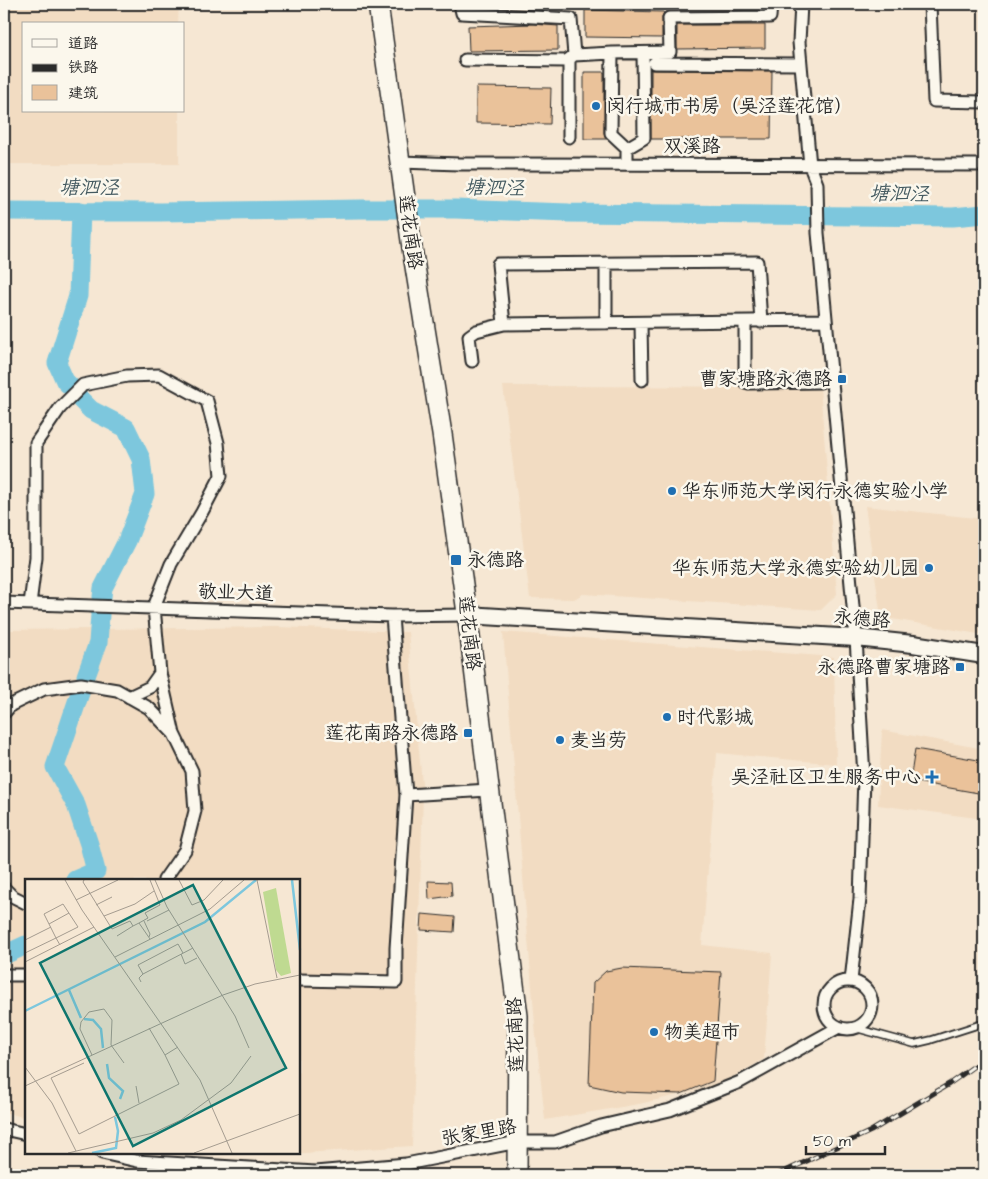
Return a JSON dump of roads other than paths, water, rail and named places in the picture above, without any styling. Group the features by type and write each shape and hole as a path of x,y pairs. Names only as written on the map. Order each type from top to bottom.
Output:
{"main road":[{"name":"莲花南路","path":"378,4 412,248 442,434 518,1016 517,1175"}],"street":[{"path":"460,4 462,13 570,19 572,57 569,137"},
{"path":"466,60 567,61 572,57 670,52 669,18 770,17 771,4"},
{"path":"801,4 799,42 810,166 817,184 818,232 856,638 864,777 860,899 851,981"},
{"path":"930,4 934,101 984,102"},
{"path":"627,148 644,138 643,53"},
{"path":"612,54 611,133 627,148 627,164"},
{"path":"654,63 801,64"},
{"name":"双溪路","path":"402,171 459,164 984,165"},
{"path":"504,324 498,264 757,262 761,322"},
{"path":"606,263 606,323"},
{"path":"472,361 470,336 476,331 504,324 826,320"},
{"path":"745,322 745,382 820,382"},
{"path":"641,323 642,380"},
{"path":"30,604 36,556 36,443 60,408 84,385 127,376 159,375 207,401 218,443 221,476 172,564 154,607 160,673 174,734 192,771 195,811 185,850 165,879"},
{"name":"敬业大道","path":"4,604 154,607 392,616 467,615"},
{"name":"永德路","path":"467,615 856,638 913,644 984,655"},
{"path":"300,980 396,982 396,948 406,795 392,616"},
{"path":"129,697 150,687 160,673"},
{"path":"4,712 12,705 44,689 80,684 117,690 149,708 174,734"},
{"path":"406,795 489,790"},
{"path":"172,879 176,862"},
{"path":"4,888 12,896 25,902"},
{"path":"4,975 25,975"},
{"path":"851,981 859,983 866,988 870,995 873,1003 872,1011 863,1024 855,1028 839,1027 827,1017 824,1002 826,995 836,984 851,981"},
{"name":"张家里路","path":"106,1154 138,1161 316,1172 406,1164 518,1142 555,1142 601,1126 670,1110 740,1082 839,1027"},
{"path":"4,1129 25,1134"}],"lane":[{"path":"855,1028 914,1044 984,1023"}],"waterway":[{"name":"塘泗泾","path":"4,211 160,212 455,209 569,213 953,217 984,214"},
{"path":"70,386 65,381 57,363 78,296 81,211"},
{"path":"81,400 91,410 126,428 141,459 145,494 127,541 103,588 102,597"},
{"path":"86,676 98,643 100,615"},
{"path":"77,879 96,871 76,805 55,767 80,693"},
{"path":"4,955 25,945"}],"railway":[{"path":"777,1175 871,1131 949,1084 984,1059"}],"place":[{"name":"闵行城市书房（吴泾莲花馆）","path":"596,106"},
{"name":"曹家塘路永德路","path":"842,379"},
{"name":"华东师范大学闵行永德实验小学","path":"672,491"},
{"name":"永德路","path":"456,560"},
{"name":"华东师范大学永德实验幼儿园","path":"929,568"},
{"name":"永德路曹家塘路","path":"960,667"},
{"name":"时代影城","path":"667,717"},
{"name":"莲花南路永德路","path":"468,733"},
{"name":"麦当劳","path":"560,740"},
{"name":"吴泾社区卫生服务中心","path":"932,777"},
{"name":"物美超市","path":"654,1032"}]}
